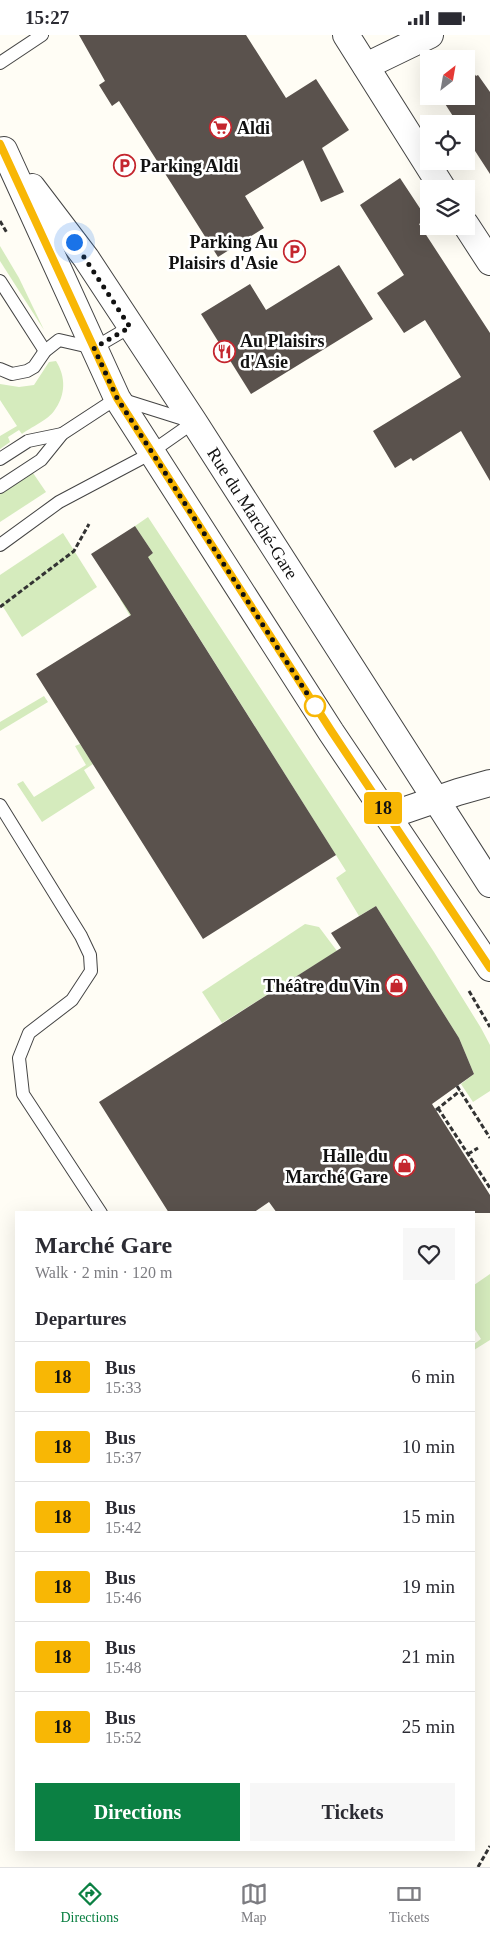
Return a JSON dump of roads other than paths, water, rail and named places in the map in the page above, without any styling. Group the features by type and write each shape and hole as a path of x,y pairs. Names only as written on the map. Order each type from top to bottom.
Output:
{"street":[{"path":"346,35 437,180"},
{"path":"366,66 430,35"},
{"name":"Rue du Marché-Gare","path":"2,147 86,258 194,422 490,884"},
{"name":"Rue du Marché-Gare","path":"2,147 117,398 332,732 490,968"},
{"path":"472,235 490,262"},
{"path":"388,815 490,783"}],"lane":[{"path":"0,63 42,35"},
{"path":"0,281 45,351"},
{"path":"0,369 12,374 27,371 34,367 45,351 59,340 94,348 130,327"},
{"path":"0,487 40,460 62,434 117,398 194,422"},
{"path":"0,545 59,502 152,451 194,422"},
{"path":"0,459 28,441 62,434"},
{"path":"0,805 81,936 90,955 91,971 72,1000 29,1033 19,1058 23,1094 100,1211"}],"place":[{"name":"Aldi","path":"221,128"},
{"name":"Parking Aldi","path":"124,166"},
{"name":"Parking Au Plaisirs d'Asie","path":"294,252"},
{"name":"Au Plaisirs d'Asie","path":"224,351"},
{"name":"Théâtre du Vin","path":"396,986"},
{"name":"Halle du Marché Gare","path":"404,1166"}]}
